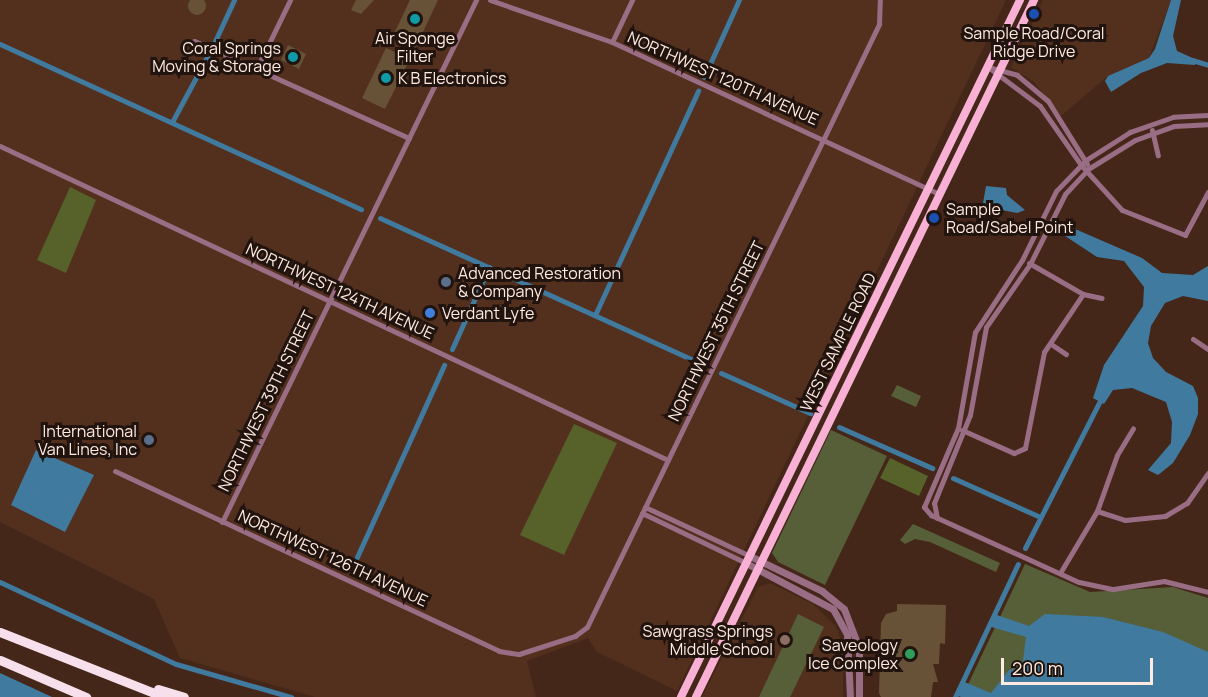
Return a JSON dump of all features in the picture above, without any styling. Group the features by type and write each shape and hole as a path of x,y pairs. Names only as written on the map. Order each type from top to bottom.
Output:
{"highway":[{"path":"0,632 123,683 164,697"},
{"path":"0,660 86,697"},
{"path":"123,683 184,697"}],"main road":[{"name":"WEST SAMPLE ROAD","path":"681,697 1020,0"},
{"name":"WEST SAMPLE ROAD","path":"696,697 1034,0"}],"street":[{"path":"257,68 290,0"},
{"name":"NORTHWEST 39TH STREET","path":"222,522 476,0"},
{"name":"NORTHWEST 120TH AVENUE","path":"490,0 612,42 824,138 940,194"},
{"path":"612,42 632,0"},
{"name":"NORTHWEST 35TH STREET","path":"543,648 587,627 879,24 880,0"},
{"path":"225,56 203,43 194,41 196,45 225,56 257,68 409,138"},
{"path":"988,67 1000,71 1048,101 1084,163 1116,206 1185,235 1208,192"},
{"path":"1000,71 1040,106 1084,163"},
{"path":"1208,115 1150,123 1084,163 1056,191 1022,260 979,323 958,428 925,502 926,511 938,518 1059,573 1096,587 1164,581 1208,592"},
{"path":"1150,123 1158,155"},
{"path":"938,518 934,503 965,431 986,327 1030,264 1065,194 1088,169 1153,132 1208,124"},
{"name":"NORTHWEST 124TH AVENUE","path":"0,146 668,460"},
{"path":"1022,260 1083,294 1102,298"},
{"path":"958,428 1020,452 1035,411 1040,362 1083,294"},
{"path":"979,323 986,327"},
{"path":"1192,339 1208,349"},
{"path":"1051,344 1066,354"},
{"path":"1059,573 1097,511 1110,472 1133,428"},
{"name":"NORTHWEST 126TH AVENUE","path":"115,471 499,651 519,654 543,648"},
{"path":"1097,511 1125,520 1165,516 1187,503 1208,473"},
{"path":"645,507 760,565 822,591 844,609 859,648 860,697"},
{"path":"642,513 748,559"},
{"path":"760,565 832,609 847,634 850,697"}],"shaded area":[{"path":"0,0 1006,0 677,691 597,652 588,638 527,661 536,697 315,697 180,658 154,599 0,522"},
{"path":"1043,0 1171,0 1149,58 1108,76 1061,116 1034,82 1011,67"},
{"name":"Sawgrass Springs Middle School","path":"770,583 813,604 836,627 843,645 843,697 702,697 758,587"}],"green space":[{"path":"70,187 96,200 66,273 37,260"},
{"path":"897,385 921,396 916,407 891,396"},
{"path":"574,424 617,443 564,555 520,535"},
{"path":"831,430 887,456 825,585 778,562 772,553"},
{"path":"890,458 928,476 919,496 880,478"},
{"path":"913,524 1000,563 996,572 930,542 915,539 905,544 900,540"},
{"path":"1025,564 1090,592 1173,587 1208,598 1208,697 962,697"},
{"path":"798,614 824,627 790,697 759,697"}],"water":[{"path":"1171,0 1181,0 1173,36 1177,51 1197,60 1195,65 1167,63 1141,73 1111,92 1105,81 1108,76 1149,58 1155,49"},
{"path":"986,186 1006,188 1007,195 1025,210 1017,213 991,208 983,203"},
{"path":"1059,222 1142,258 1162,273 1193,275 1208,266 1208,301 1183,296 1165,303 1151,326 1148,343 1153,358 1166,372 1193,386 1198,398 1198,414 1190,435 1173,463 1158,475 1148,470 1171,443 1172,422 1166,402 1132,388 1113,390 1104,404 1093,398 1104,365 1143,306 1144,287 1124,261 1097,257 1056,230"},
{"path":"36,450 94,475 65,532 11,505"},
{"path":"994,614 1029,626 1045,614 1103,617 1163,632 1208,652 1208,697 961,697 956,695 962,681 991,693 1009,670 1022,668 1026,637 988,626"},
{"path":"0,673 52,697 0,697"}],"building":[{"path":"197,-3 203,0 206,6 203,12 197,15 191,12 188,6 191,0"},
{"path":"356,0 374,0 361,14 351,10"},
{"name":"Air Sponge Filter","path":"410,0 438,0 415,49 392,38"},
{"name":"Coral Springs Moving & Storage","path":"288,45 306,54 299,69 281,60"},
{"name":"K B Electronics","path":"386,48 410,59 385,109 362,98"},
{"name":"Saveology Ice Complex","path":"897,604 946,605 945,644 940,643 939,664 933,664 938,682 933,682 931,697 881,697 879,693 881,623 886,614 897,611"}],"waterway":[{"path":"215,41 234,0"},
{"path":"704,77 739,0"},
{"path":"0,44 361,209"},
{"path":"172,122 207,57"},
{"path":"1192,60 1208,65"},
{"path":"595,315 698,91"},
{"path":"380,218 704,365"},
{"path":"452,349 489,267"},
{"path":"357,557 444,365"},
{"path":"721,373 810,413"},
{"path":"1025,548 1100,401"},
{"path":"839,427 932,468"},
{"path":"953,478 1040,517"},
{"path":"955,697 1018,564"},
{"path":"0,582 176,664 291,697"}],"place":[{"name":"Sample Road/Coral Ridge Drive","path":"1034,14"},
{"name":"Air Sponge Filter","path":"415,19"},
{"name":"Coral Springs Moving & Storage","path":"293,57"},
{"name":"K B Electronics","path":"386,78"},
{"name":"Sample Road/Sabel Point","path":"934,218"},
{"name":"Advanced Restoration & Company","path":"446,282"},
{"name":"Verdant Lyfe","path":"430,313"},
{"name":"International Van Lines, Inc","path":"149,440"},
{"name":"Sawgrass Springs Middle School","path":"785,640"},
{"name":"Saveology Ice Complex","path":"910,654"}]}
